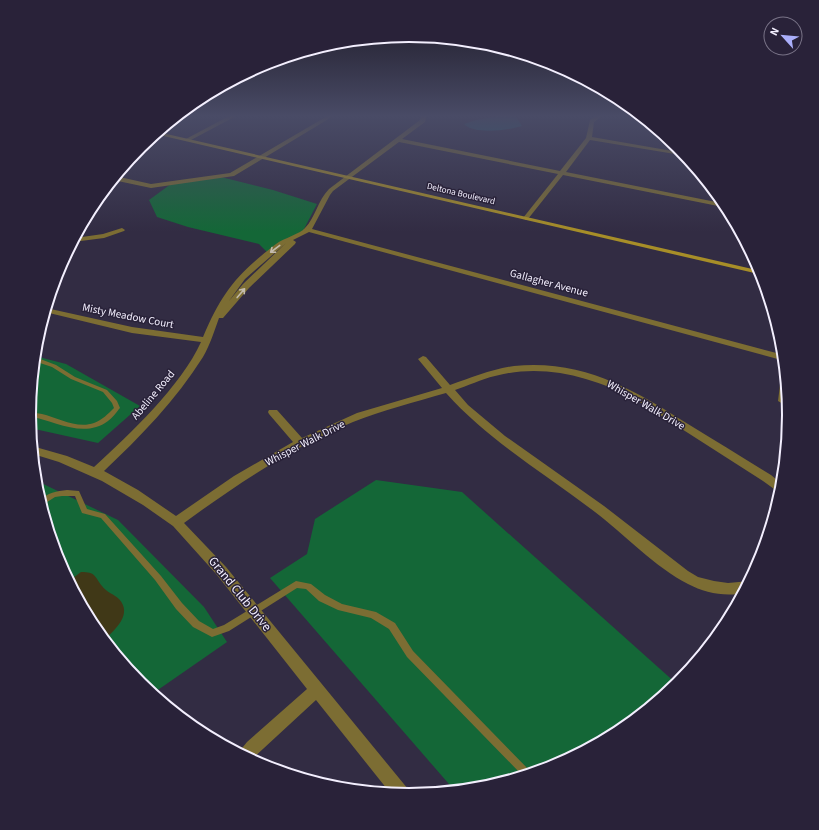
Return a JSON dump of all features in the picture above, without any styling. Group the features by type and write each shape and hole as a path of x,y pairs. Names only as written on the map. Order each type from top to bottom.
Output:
{"main road":[{"name":"Deltona Boulevard","path":"245,154 755,271"}],"street":[{"path":"120,179 151,186 219,178 239,172 270,154"},
{"path":"308,230 326,194 379,154"},
{"path":"466,154 718,204"},
{"path":"526,218 576,154"},
{"path":"80,239 104,236 122,230"},
{"name":"Abeline Road","path":"96,472 133,437 170,396 199,356 214,322 224,313 246,286 289,246 297,236 308,230"},
{"name":"Gallagher Avenue","path":"308,230 778,356"},
{"name":"Misty Meadow Court","path":"51,311 132,330 207,340"},
{"path":"423,359 465,410 486,428 599,509 678,572 694,581 712,586 729,589 740,587"},
{"name":"Whisper Walk Drive","path":"176,522 220,490 300,443 351,420 494,373 511,370 551,369 589,375 617,386 638,397 776,486"},
{"path":"273,412 300,443"},
{"name":"Grand Club Drive","path":"38,452 66,460 96,472 126,488 176,522 207,554 317,690 363,744 397,788"},
{"path":"248,752 317,690"}],"lane":[{"path":"36,415 81,428 94,426 109,419 117,408 115,402 105,391 73,378 54,366 40,361"},
{"path":"46,498 48,496 66,492 77,493 84,511 103,516 158,578 179,606 196,624 212,633 226,628 254,612 296,584 308,586 322,598 341,607 373,615 392,626 410,654 524,771"}],"green space":[{"path":"217,176 273,190 317,204 302,233 269,254 259,244 188,227 157,217 149,200 175,181"},
{"path":"40,357 66,364 140,406 98,443 37,429 37,391"},
{"path":"376,480 462,492 673,680 656,696 617,726 575,750 530,769 506,776 451,786 270,578 307,554 315,519"},
{"path":"42,483 118,520 204,607 227,642 157,690 145,679 113,642 86,602 64,558 49,512"}],"sand":[{"path":"81,572 94,575 104,588 117,597 123,605 124,610 121,621 108,636 86,602 74,577"}]}
